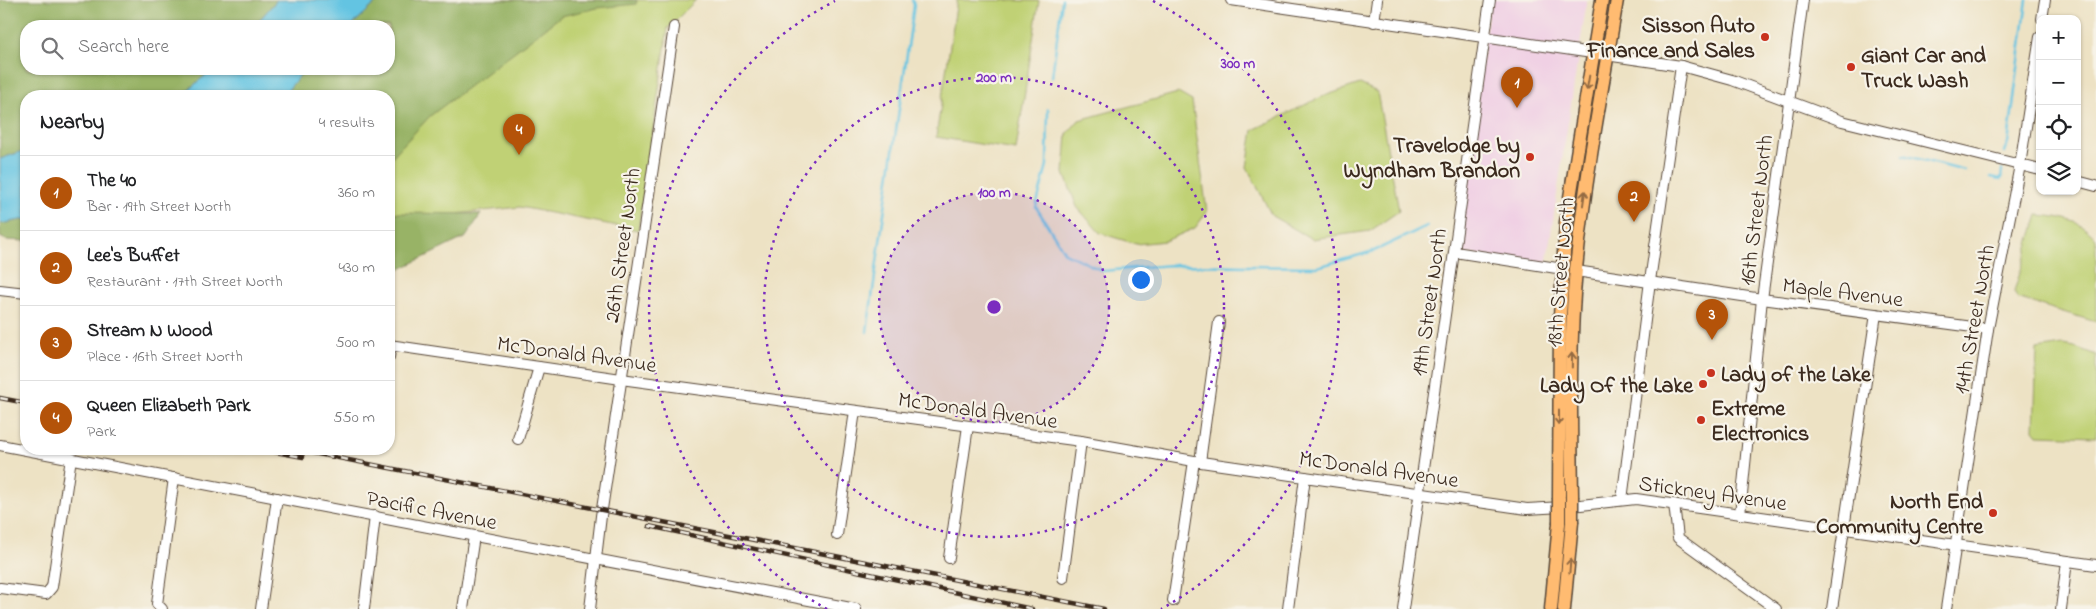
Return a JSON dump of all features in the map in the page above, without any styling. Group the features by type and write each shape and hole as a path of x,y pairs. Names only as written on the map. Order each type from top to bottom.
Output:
{"main road":[{"name":"18th Street North","path":"1551,609 1572,496 1572,362 1569,270 1570,192 1602,0"},
{"name":"18th Street North","path":"1564,609 1566,522 1561,502 1559,369 1569,270 1585,192 1617,0"}],"street":[{"path":"1231,0 1681,66 1732,80 1789,99 1842,121 2036,169"},
{"path":"1374,22 1377,0"},
{"name":"19th Street North","path":"1403,609 1490,0"},
{"name":"16th Street North","path":"1740,514 1762,299 1803,0"},
{"path":"2043,15 2045,0"},
{"name":"26th Street North","path":"590,609 621,379 674,28"},
{"name":"14th Street North","path":"1946,609 1988,329 2020,165 2036,60"},
{"path":"1622,500 1650,281 1681,66"},
{"path":"2081,182 2096,186"},
{"name":"Maple Avenue","path":"1454,252 1762,299 1988,329"},
{"path":"0,290 20,292"},
{"path":"1832,609 1876,314"},
{"path":"1173,601 1219,322"},
{"name":"McDonald Avenue","path":"395,346 1080,442 1527,509 1561,502"},
{"path":"518,439 539,367"},
{"path":"837,535 855,410"},
{"path":"949,558 968,426"},
{"path":"1063,578 1080,442"},
{"name":"Pacific Avenue","path":"0,445 20,449"},
{"name":"Pacific Avenue","path":"55,455 596,558 826,606 856,609"},
{"path":"0,588 46,594 52,586 71,458"},
{"path":"1288,609 1304,477"},
{"path":"162,609 157,604 174,478"},
{"path":"261,609 277,498"},
{"name":"Stickney Avenue","path":"1561,502 1636,499 2096,565"},
{"path":"1674,504 1678,538 1776,609"},
{"path":"364,609 376,516"},
{"path":"463,609 474,536"},
{"path":"2061,609 2067,561"}],"shaded area":[{"path":"1490,0 1587,0 1546,265 1455,252"}],"green space":[{"path":"0,0 277,0 259,20 20,20 20,75 206,75 188,90 20,90 20,152 0,159"},
{"path":"379,0 637,0 636,4 597,8 561,16 430,116 395,154 395,90 288,90 300,75 395,75 395,20 357,20"},
{"path":"501,0 696,0 668,28 638,230 520,207 395,220 395,97"},
{"path":"957,0 1039,1 1016,150 936,137"},
{"path":"1360,84 1377,92 1399,211 1370,231 1312,239 1272,216 1247,167 1253,130 1321,97"},
{"path":"1178,93 1192,101 1207,212 1195,228 1165,241 1136,244 1100,233 1077,207 1064,173 1067,134 1079,120"},
{"path":"395,213 481,214 466,237 398,270 395,270"},
{"path":"2038,215 2070,220 2084,227 2096,238 2096,322 2017,298 2014,292"},
{"path":"20,220 20,241 6,240 0,237 0,224"},
{"path":"2063,345 2075,347 2096,355 2096,437 2038,435 2034,430 2037,349"}],"water":[{"path":"277,0 379,0 357,20 259,20"},
{"path":"206,75 300,75 288,90 188,90"},
{"path":"20,152 20,220 0,224 0,159"}],"waterway":[{"path":"867,332 914,5 912,0"},
{"path":"1052,77 1062,0"},
{"path":"2005,152 2008,143 2027,0"},
{"path":"1048,109 1047,165 1036,207 1065,253 1103,271 1171,265 1317,267 1374,251 1427,226"},
{"path":"1903,155 1965,171"},
{"path":"1991,177 2001,179 2002,170"}],"railway":[{"path":"0,398 20,402"},
{"path":"292,455 303,457"},
{"path":"323,455 1104,609"},
{"path":"649,526 1032,609"}],"place":[{"name":"Sisson Auto Finance and Sales","path":"1765,37"},
{"name":"Giant Car and Truck Wash","path":"1851,67"},
{"name":"The 40","path":"1517,108"},
{"name":"Queen Elizabeth Park","path":"519,155"},
{"name":"Travelodge by Wyndham Brandon","path":"1530,157"},
{"name":"Lee's Buffet","path":"1634,222"},
{"name":"Stream N Wood","path":"1712,340"},
{"name":"Lady of the Lake","path":"1711,373"},
{"name":"Lady Of the Lake","path":"1703,384"},
{"name":"Extreme Electronics","path":"1701,420"},
{"name":"North End Community Centre","path":"1993,513"}]}
